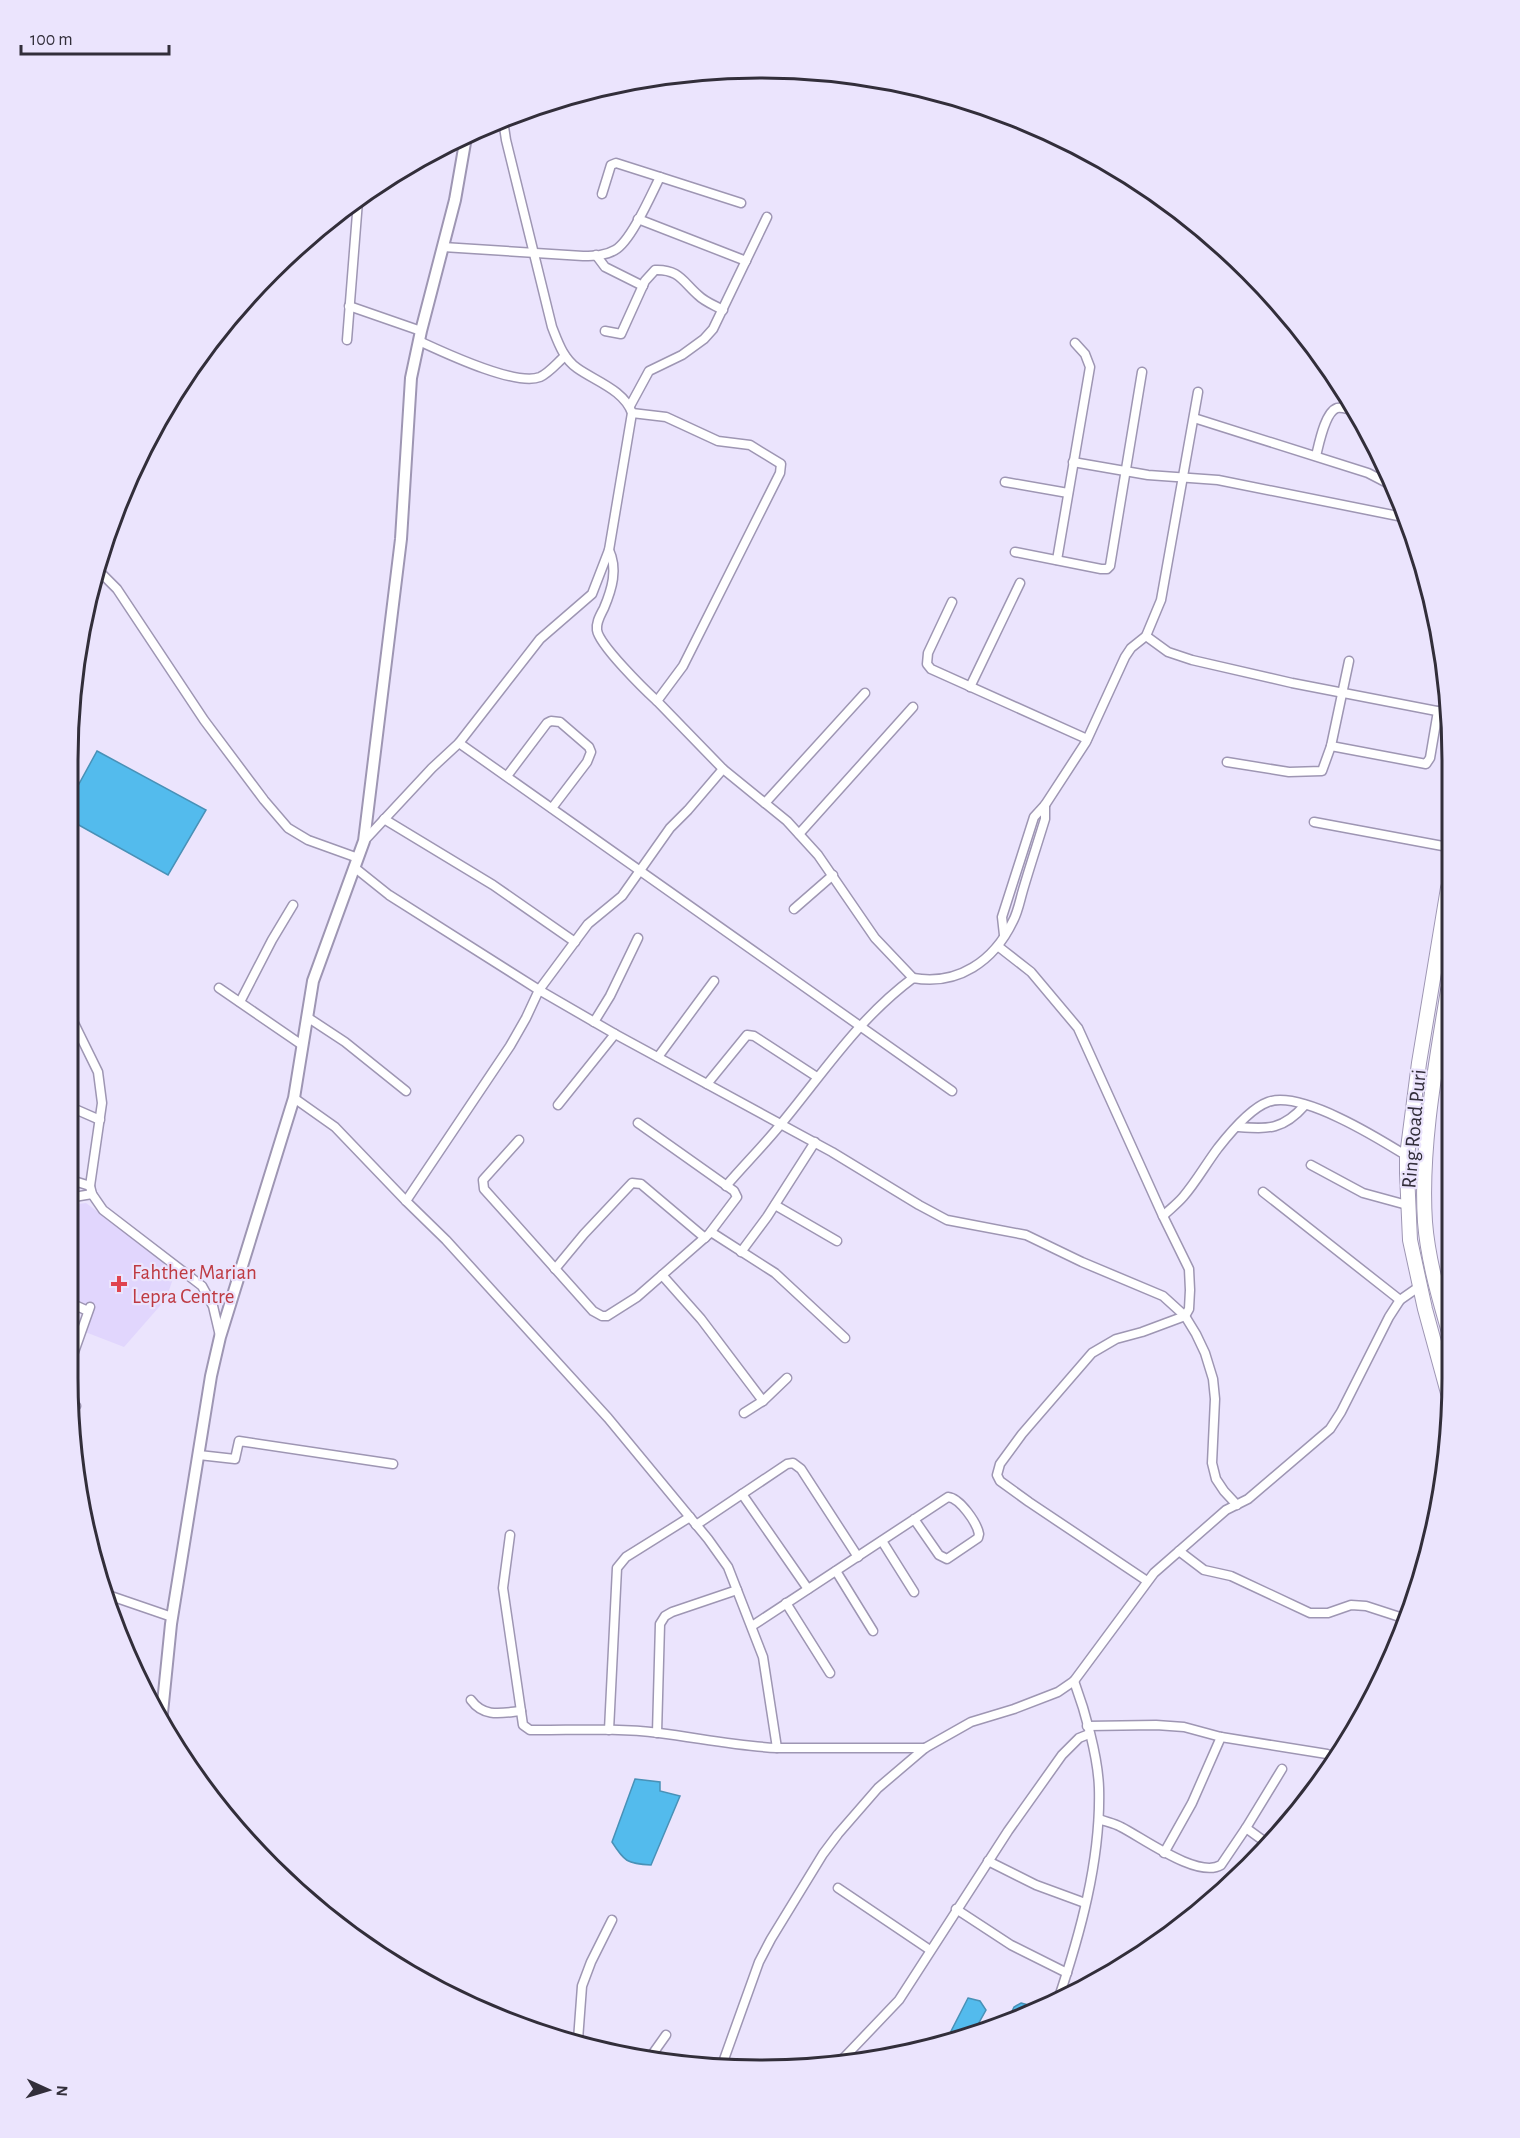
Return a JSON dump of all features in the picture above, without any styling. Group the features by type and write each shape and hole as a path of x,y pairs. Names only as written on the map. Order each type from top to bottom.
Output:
{"highway":[{"name":"Ring Road Puri","path":"1442,925 1407,1156 1410,1240 1442,1370"},
{"name":"Ring Road Puri","path":"1442,1027 1426,1156 1424,1193 1425,1225 1442,1303"}],"street":[{"path":"505,128 552,327 565,356 576,367 619,395 631,409 666,417 718,441 755,447 778,461 781,469 683,666 657,701"},
{"path":"163,1707 172,1617 211,1376 220,1337 294,1098 313,981 364,842 401,539 411,378 455,200 465,145"},
{"path":"602,194 611,165 616,163 741,203"},
{"path":"443,247 602,255 616,250 627,239 660,177"},
{"path":"346,340 357,211"},
{"path":"364,842 432,768 459,743 540,639 592,594 609,550 631,409 649,371 682,355 704,339 713,329 767,217"},
{"path":"638,219 746,261"},
{"path":"596,255 605,267 643,286"},
{"path":"605,331 621,334 643,286 655,270 682,277 699,296 723,310"},
{"path":"349,306 420,336 493,372 523,379 539,378 565,356"},
{"path":"1057,560 1090,367 1085,354 1075,343"},
{"path":"1015,552 1101,569 1107,569 1110,566 1142,372"},
{"path":"609,550 613,558 614,573 609,594 597,622 598,635 642,688 723,768 787,821 799,834 833,875 875,938 913,978 930,981 947,978 966,972 999,947 1004,935 1002,917 1034,818 1045,805 1087,739 1125,657 1131,648 1146,636 1161,600 1198,392"},
{"path":"1316,456 1331,412 1337,408 1345,409"},
{"path":"1194,418 1381,477"},
{"path":"1073,462 1164,476 1218,480 1396,516"},
{"path":"1005,482 1068,493"},
{"path":"103,576 117,590 204,720 288,828 356,862 389,895 539,990 814,1142 919,1205 947,1220 1026,1235 1082,1262 1155,1292 1173,1304 1185,1316 1201,1343 1213,1379 1215,1399 1212,1464 1216,1479 1237,1504"},
{"path":"970,687 1020,583"},
{"path":"952,602 928,653 927,664 931,669 1087,739"},
{"path":"1146,636 1168,651 1192,660 1441,712"},
{"path":"1227,762 1289,772 1317,772 1325,767 1349,661"},
{"path":"765,803 865,693"},
{"path":"799,834 913,706"},
{"path":"1330,746 1426,764 1430,758 1441,716"},
{"path":"507,776 547,723 560,722 589,747 591,752 587,762 552,808"},
{"path":"459,743 952,1091"},
{"path":"406,1201 510,1046 539,990 588,924 622,896 670,828 723,768"},
{"path":"384,819 493,885 575,942"},
{"path":"1314,822 1442,846"},
{"path":"794,909 833,875"},
{"path":"240,1002 272,939 293,905"},
{"path":"594,1022 610,996 638,938"},
{"path":"999,947 1031,972 1078,1028 1189,1269 1189,1309 1185,1316 1142,1332 1116,1338 1092,1353 1022,1434 997,1469 997,1475 1000,1480 1029,1502 1147,1581"},
{"path":"726,1186 781,1124 817,1077 877,1007 913,978"},
{"path":"658,1057 714,981"},
{"path":"219,988 302,1046"},
{"path":"307,1017 345,1042 406,1091"},
{"path":"78,1031 98,1072 102,1103 91,1190"},
{"path":"558,1105 615,1034"},
{"path":"707,1084 747,1035 754,1036 817,1077"},
{"path":"294,1098 335,1126 446,1240 608,1418 728,1567 763,1657 777,1748"},
{"path":"1163,1216 1182,1198 1220,1145 1247,1116 1269,1101 1286,1100 1351,1122 1407,1156"},
{"path":"1238,1127 1269,1129 1280,1126 1294,1117 1305,1105"},
{"path":"78,1110 100,1120"},
{"path":"519,1140 483,1180 484,1189 593,1311 607,1316 637,1297 708,1235 737,1197 737,1193 638,1123"},
{"path":"741,1252 775,1205 814,1142"},
{"path":"1311,1165 1363,1193 1407,1205"},
{"path":"555,1269 584,1233 632,1183 641,1184 708,1235 775,1273 845,1338"},
{"path":"78,1184 91,1190 103,1210 202,1286 213,1306 220,1337"},
{"path":"78,1195 91,1190"},
{"path":"1263,1192 1400,1300"},
{"path":"775,1205 837,1241"},
{"path":"662,1275 701,1319 764,1401"},
{"path":"724,2059 759,1962 771,1939 823,1854 878,1788 925,1748 971,1722 1014,1709 1067,1688 1154,1573 1226,1510 1248,1499 1330,1430 1389,1317 1400,1300 1420,1286"},
{"path":"78,1305 89,1309 78,1340"},
{"path":"744,1413 764,1401 787,1378"},
{"path":"199,1455 235,1459 239,1441 393,1464"},
{"path":"696,1525 788,1464 798,1465 858,1557"},
{"path":"742,1494 808,1589"},
{"path":"752,1626 943,1500 953,1497 976,1526 979,1534 978,1538 946,1559 939,1555 914,1520"},
{"path":"609,1730 617,1568 626,1557 690,1517"},
{"path":"510,1535 503,1588 523,1725 530,1730 609,1730 657,1733 744,1746 777,1748 925,1748"},
{"path":"882,1541 914,1592"},
{"path":"1179,1551 1204,1570 1231,1576 1310,1613 1328,1613 1351,1605 1366,1606 1399,1617"},
{"path":"836,1571 873,1631"},
{"path":"657,1733 660,1624 665,1616 672,1612 737,1590"},
{"path":"114,1597 172,1617"},
{"path":"786,1604 830,1673"},
{"path":"1061,1990 1085,1903 1099,1819 1098,1771 1074,1681"},
{"path":"471,1700 478,1709 489,1712 521,1711"},
{"path":"847,2054 899,2000 956,1909 1062,1755 1088,1730 1172,1726 1221,1737 1327,1754"},
{"path":"1164,1853 1192,1803 1221,1737"},
{"path":"1099,1819 1118,1825 1164,1853 1206,1869 1214,1869 1221,1865 1246,1828 1282,1768"},
{"path":"1246,1828 1262,1840"},
{"path":"988,1861 1036,1885 1085,1903"},
{"path":"838,1888 930,1950"},
{"path":"956,1909 1011,1945 1067,1972"},
{"path":"578,2036 582,1986 612,1920"},
{"path":"654,2051 666,2035"}],"shaded area":[{"name":"Fahther Marian Lepra Centre","path":"86,1203 176,1270 166,1299 124,1347 80,1330 87,1308 78,1304 78,1204"}],"water":[{"path":"97,751 206,810 168,875 78,825 78,786"},
{"path":"635,1779 660,1782 660,1791 680,1796 651,1865 636,1864 627,1860 612,1842"},
{"path":"968,1998 980,2001 986,2010 978,2024 950,2033"},
{"path":"1021,2003 1028,2005 1012,2011 1014,2007"}],"place":[{"name":"Fahther Marian Lepra Centre","path":"119,1284"}]}
